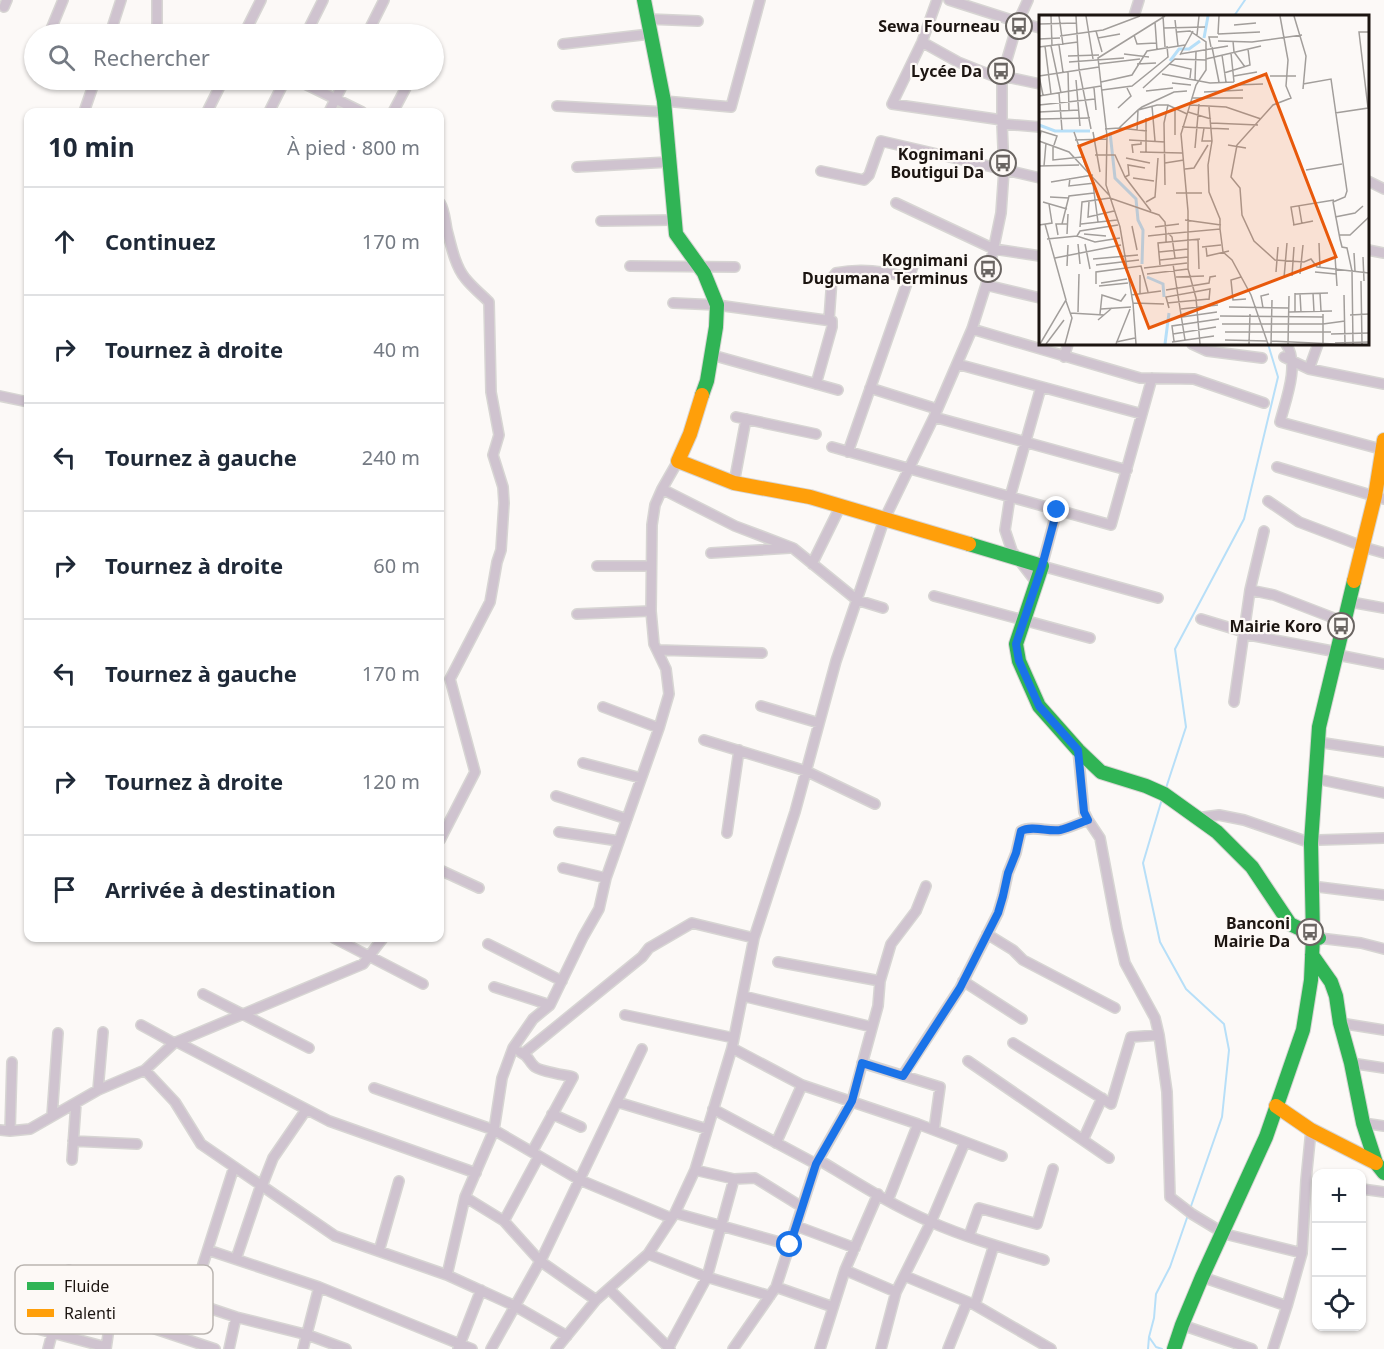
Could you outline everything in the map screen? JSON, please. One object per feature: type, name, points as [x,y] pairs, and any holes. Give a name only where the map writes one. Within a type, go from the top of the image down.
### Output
[{"type":"street","points":[[53,24],[63,0]]},
{"type":"street","points":[[113,24],[121,0]]},
{"type":"street","points":[[157,0],[157,24]]},
{"type":"street","points":[[249,24],[261,0]]},
{"type":"street","points":[[311,24],[323,0]]},
{"type":"street","points":[[372,24],[384,0]]},
{"type":"street","points":[[447,1275],[465,1197],[494,1130],[502,1078],[513,1048],[533,1019],[550,1005],[599,909],[606,878],[669,694],[666,669],[654,645],[651,611],[652,525],[655,505],[690,434],[707,381],[717,306],[704,273],[676,234],[665,106],[644,0]]},
{"type":"street","points":[[557,106],[731,107],[759,0]]},
{"type":"street","points":[[937,0],[922,42],[892,104],[1039,127]]},
{"type":"street","points":[[949,0],[1039,27]]},
{"type":"street","points":[[556,1349],[596,1300],[648,1254],[673,1216],[695,1170],[732,1048],[754,938],[795,812],[836,661],[884,520],[936,413],[972,329],[986,285],[1000,213],[1004,170],[1002,76],[1018,22],[1028,0]]},
{"type":"street","points":[[1134,15],[1139,0]]},
{"type":"street","points":[[647,19],[698,21]]},
{"type":"street","points":[[563,44],[650,34]]},
{"type":"street","points":[[922,42],[958,62],[993,76],[1039,84]]},
{"type":"street","points":[[85,108],[92,90]]},
{"type":"street","points":[[209,108],[218,90]]},
{"type":"street","points":[[270,108],[280,90]]},
{"type":"street","points":[[317,90],[354,108]]},
{"type":"street","points":[[331,108],[340,90]]},
{"type":"street","points":[[395,108],[405,90]]},
{"type":"street","points":[[820,171],[864,180],[881,141],[1039,178]]},
{"type":"street","points":[[577,167],[669,162]]},
{"type":"street","points":[[1369,182],[1384,189]]},
{"type":"street","points":[[896,203],[994,249],[1039,256]]},
{"type":"street","points":[[444,211],[455,259],[463,277],[489,302],[491,392],[499,435],[493,454],[504,503],[501,550],[490,602],[450,679],[476,772],[444,832]]},
{"type":"street","points":[[601,221],[675,220]]},
{"type":"street","points":[[1369,250],[1384,254]]},
{"type":"street","points":[[848,452],[914,263]]},
{"type":"street","points":[[630,266],[735,267]]},
{"type":"street","points":[[829,320],[832,279],[836,273],[889,272],[909,278]]},
{"type":"street","points":[[986,285],[1039,298]]},
{"type":"street","points":[[673,303],[829,320],[833,323],[816,384]]},
{"type":"street","points":[[972,329],[1140,378],[1194,379],[1264,403]]},
{"type":"street","points":[[1064,357],[1068,345]]},
{"type":"street","points":[[1193,345],[1207,351],[1262,358]]},
{"type":"street","points":[[1287,345],[1290,349],[1287,359],[1293,377],[1280,422],[1384,447],[1381,495],[1344,622],[1324,743],[1315,842],[1319,887],[1316,937]]},
{"type":"street","points":[[1309,369],[1318,345]]},
{"type":"street","points":[[711,355],[838,390]]},
{"type":"street","points":[[1287,359],[1309,369],[1384,384]]},
{"type":"street","points":[[957,364],[1142,414]]},
{"type":"street","points":[[832,447],[1111,525],[1152,378]]},
{"type":"street","points":[[1036,582],[1016,558],[1005,530],[1010,497],[1041,387]]},
{"type":"street","points":[[870,388],[936,413],[1026,442],[1126,470]]},
{"type":"street","points":[[0,396],[24,401]]},
{"type":"street","points":[[736,417],[816,434]]},
{"type":"street","points":[[734,483],[746,419]]},
{"type":"street","points":[[678,461],[734,483],[810,497],[1158,598]]},
{"type":"street","points":[[1277,467],[1381,495]]},
{"type":"street","points":[[662,489],[735,526],[793,548],[857,600],[883,608]]},
{"type":"street","points":[[1268,501],[1299,522],[1384,553]]},
{"type":"street","points":[[812,564],[840,507]]},
{"type":"street","points":[[1057,510],[1042,566],[1016,644],[1019,661],[1039,706],[1101,772],[1164,794],[1216,832],[1252,867],[1290,924],[1316,937],[1384,949]]},
{"type":"street","points":[[1234,702],[1250,590],[1264,531]]},
{"type":"street","points":[[711,553],[793,548]]},
{"type":"street","points":[[1176,1347],[1203,1278],[1279,1107],[1307,1034],[1314,1004],[1316,961],[1315,842],[1319,727],[1356,603],[1367,548]]},
{"type":"street","points":[[597,566],[651,566]]},
{"type":"street","points":[[1250,590],[1274,595],[1344,622]]},
{"type":"street","points":[[934,596],[1090,638]]},
{"type":"street","points":[[1356,603],[1384,608]]},
{"type":"street","points":[[577,614],[651,611]]},
{"type":"street","points":[[1201,619],[1244,633],[1384,664]]},
{"type":"street","points":[[657,650],[762,653]]},
{"type":"street","points":[[761,706],[819,723]]},
{"type":"street","points":[[603,707],[659,728]]},
{"type":"street","points":[[704,740],[806,771],[875,804]]},
{"type":"street","points":[[1324,743],[1384,753]]},
{"type":"street","points":[[727,833],[739,750]]},
{"type":"street","points":[[1078,750],[1084,812],[1100,837],[1125,963],[1155,1018],[1159,1035],[1167,1092],[1170,1197],[1223,1233],[1302,1253]]},
{"type":"street","points":[[583,763],[641,778]]},
{"type":"street","points":[[1322,780],[1384,793]]},
{"type":"street","points":[[556,796],[627,819]]},
{"type":"street","points":[[1197,818],[1219,815],[1244,820],[1315,842],[1384,838]]},
{"type":"street","points":[[903,1076],[963,981],[998,913],[1021,831],[1025,828],[1060,830],[1088,820]]},
{"type":"street","points":[[559,832],[619,841]]},
{"type":"street","points":[[564,868],[606,878]]},
{"type":"street","points":[[444,872],[479,888]]},
{"type":"street","points":[[733,1349],[776,1287],[817,1162],[852,1101],[878,1006],[880,981],[891,944],[916,911],[926,886]]},
{"type":"street","points":[[1319,887],[1384,895]]},
{"type":"street","points":[[524,1053],[642,957],[649,948],[692,924],[754,938]]},
{"type":"street","points":[[987,934],[1013,950],[1023,960],[1115,1008]]},
{"type":"street","points":[[342,942],[423,984]]},
{"type":"street","points":[[12,1062],[5,1130],[30,1129],[98,1090],[145,1070],[175,1043],[363,964],[380,942]]},
{"type":"street","points":[[488,944],[562,981]]},
{"type":"street","points":[[1316,961],[1331,982],[1336,996],[1363,1123],[1380,1168]]},
{"type":"street","points":[[778,962],[880,981]]},
{"type":"street","points":[[963,981],[1022,1019]]},
{"type":"street","points":[[494,987],[550,1005]]},
{"type":"street","points":[[203,994],[309,1048]]},
{"type":"street","points":[[743,996],[872,1027]]},
{"type":"street","points":[[625,1015],[734,1038]]},
{"type":"street","points":[[1340,1023],[1384,1030]]},
{"type":"street","points":[[141,1025],[329,1121],[476,1173]]},
{"type":"street","points":[[98,1090],[103,1032]]},
{"type":"street","points":[[52,1116],[58,1033]]},
{"type":"street","points":[[1013,1043],[1112,1104],[1131,1037],[1159,1035]]},
{"type":"street","points":[[504,1221],[552,1114],[573,1077],[534,1067],[524,1053],[513,1048]]},
{"type":"street","points":[[732,1048],[802,1085],[918,1124],[1002,1156]]},
{"type":"street","points":[[491,1349],[540,1261],[642,1049]]},
{"type":"street","points":[[968,1061],[1109,1158]]},
{"type":"street","points":[[862,1063],[940,1088],[933,1130]]},
{"type":"street","points":[[1351,1063],[1384,1068]]},
{"type":"street","points":[[145,1070],[175,1102],[201,1144],[335,1236],[447,1275],[515,1306],[567,1336]]},
{"type":"street","points":[[776,1143],[802,1085]]},
{"type":"street","points":[[374,1088],[494,1130],[580,1180],[673,1216],[721,1226],[790,1245]]},
{"type":"street","points":[[1083,1140],[1102,1098]]},
{"type":"street","points":[[617,1102],[707,1129]]},
{"type":"street","points":[[72,1160],[76,1103]]},
{"type":"street","points":[[1279,1107],[1311,1130],[1380,1168]]},
{"type":"street","points":[[713,1109],[931,1222],[1044,1260]]},
{"type":"street","points":[[236,1259],[273,1158],[306,1110]]},
{"type":"street","points":[[552,1114],[581,1127]]},
{"type":"street","points":[[1363,1123],[1384,1126]]},
{"type":"street","points":[[888,1200],[918,1124]]},
{"type":"street","points":[[1273,1349],[1302,1253],[1311,1130]]},
{"type":"street","points":[[73,1141],[137,1144]]},
{"type":"street","points":[[881,1349],[897,1292],[931,1222],[965,1142]]},
{"type":"street","points":[[202,1265],[234,1167]]},
{"type":"street","points":[[969,1236],[979,1208],[1037,1224],[1053,1169]]},
{"type":"street","points":[[695,1170],[734,1179],[755,1178],[802,1207]]},
{"type":"street","points":[[609,1289],[666,1347],[707,1277],[734,1179]]},
{"type":"street","points":[[1306,1180],[1312,1181]]},
{"type":"street","points":[[379,1251],[399,1181]]},
{"type":"street","points":[[1366,1190],[1384,1192]]},
{"type":"street","points":[[820,1349],[845,1270],[878,1194]]},
{"type":"street","points":[[465,1197],[504,1221],[540,1261],[596,1300]]},
{"type":"street","points":[[796,1226],[855,1248]]},
{"type":"street","points":[[948,1349],[971,1303],[994,1245]]},
{"type":"street","points":[[208,1250],[319,1287],[459,1347],[472,1349]]},
{"type":"street","points":[[648,1254],[707,1277],[770,1296]]},
{"type":"street","points":[[845,1270],[897,1292]]},
{"type":"street","points":[[905,1276],[971,1303],[1051,1349]]},
{"type":"street","points":[[1203,1278],[1287,1306]]},
{"type":"street","points":[[303,1349],[319,1287]]},
{"type":"street","points":[[776,1287],[833,1307]]},
{"type":"street","points":[[459,1347],[481,1290]]},
{"type":"street","points":[[213,1309],[308,1335],[346,1349]]},
{"type":"street","points":[[229,1349],[236,1317]]},
{"type":"street","points":[[1184,1325],[1252,1349]]},
{"type":"street","points":[[48,1349],[52,1334]]},
{"type":"street","points":[[56,1334],[106,1348]]},
{"type":"street","points":[[170,1334],[214,1349]]},
{"type":"waterway","points":[[1235,15],[1245,0]]},
{"type":"waterway","points":[[1166,788],[1186,727],[1175,649],[1244,519],[1278,377],[1268,345]]},
{"type":"waterway","points":[[1162,799],[1143,863],[1160,942],[1186,989],[1224,1024],[1229,1050],[1222,1117],[1190,1209]]},
{"type":"waterway","points":[[1148,1349],[1156,1294],[1170,1267],[1188,1215]]},
{"type":"waterway","points":[[1149,1337],[1156,1347],[1162,1349]]},
{"type":"traffic: fast","points":[[644,0],[664,101],[676,234],[704,273],[717,305],[716,327],[707,381],[702,395]]},
{"type":"traffic: fast","points":[[969,544],[1042,566],[1016,644],[1019,661],[1039,706],[1078,750],[1101,772],[1164,794],[1217,832],[1252,867],[1290,924],[1319,938]]},
{"type":"traffic: fast","points":[[1174,1349],[1202,1277],[1266,1137],[1303,1030],[1311,980],[1313,936],[1311,843],[1319,727],[1354,581]]},
{"type":"traffic: fast","points":[[1312,955],[1331,982],[1336,996],[1363,1123],[1376,1163],[1384,1173]]},
{"type":"traffic: slow","points":[[702,395],[690,434],[678,461],[734,483],[810,497],[969,544]]},
{"type":"traffic: slow","points":[[1354,581],[1375,496],[1384,440]]},
{"type":"traffic: slow","points":[[1276,1106],[1311,1130],[1376,1163]]},
{"type":"place","name":"Sewa Fourneau","points":[[1019,26]]},
{"type":"place","name":"Lycée Da","points":[[1001,71]]},
{"type":"place","name":"Kognimani Boutigui Da","points":[[1003,163]]},
{"type":"place","name":"Kognimani Dugumana Terminus","points":[[988,269]]},
{"type":"place","name":"Mairie Koro","points":[[1341,626]]},
{"type":"place","name":"Banconi Mairie Da","points":[[1310,932]]},
{"type":"route","points":[[790,1245],[816,1164],[852,1101],[862,1063],[903,1076],[960,988],[998,913],[1021,831],[1025,828],[1060,830],[1088,820],[1084,812],[1078,750],[1039,706],[1019,661],[1016,644],[1042,566],[1057,510]]}]
